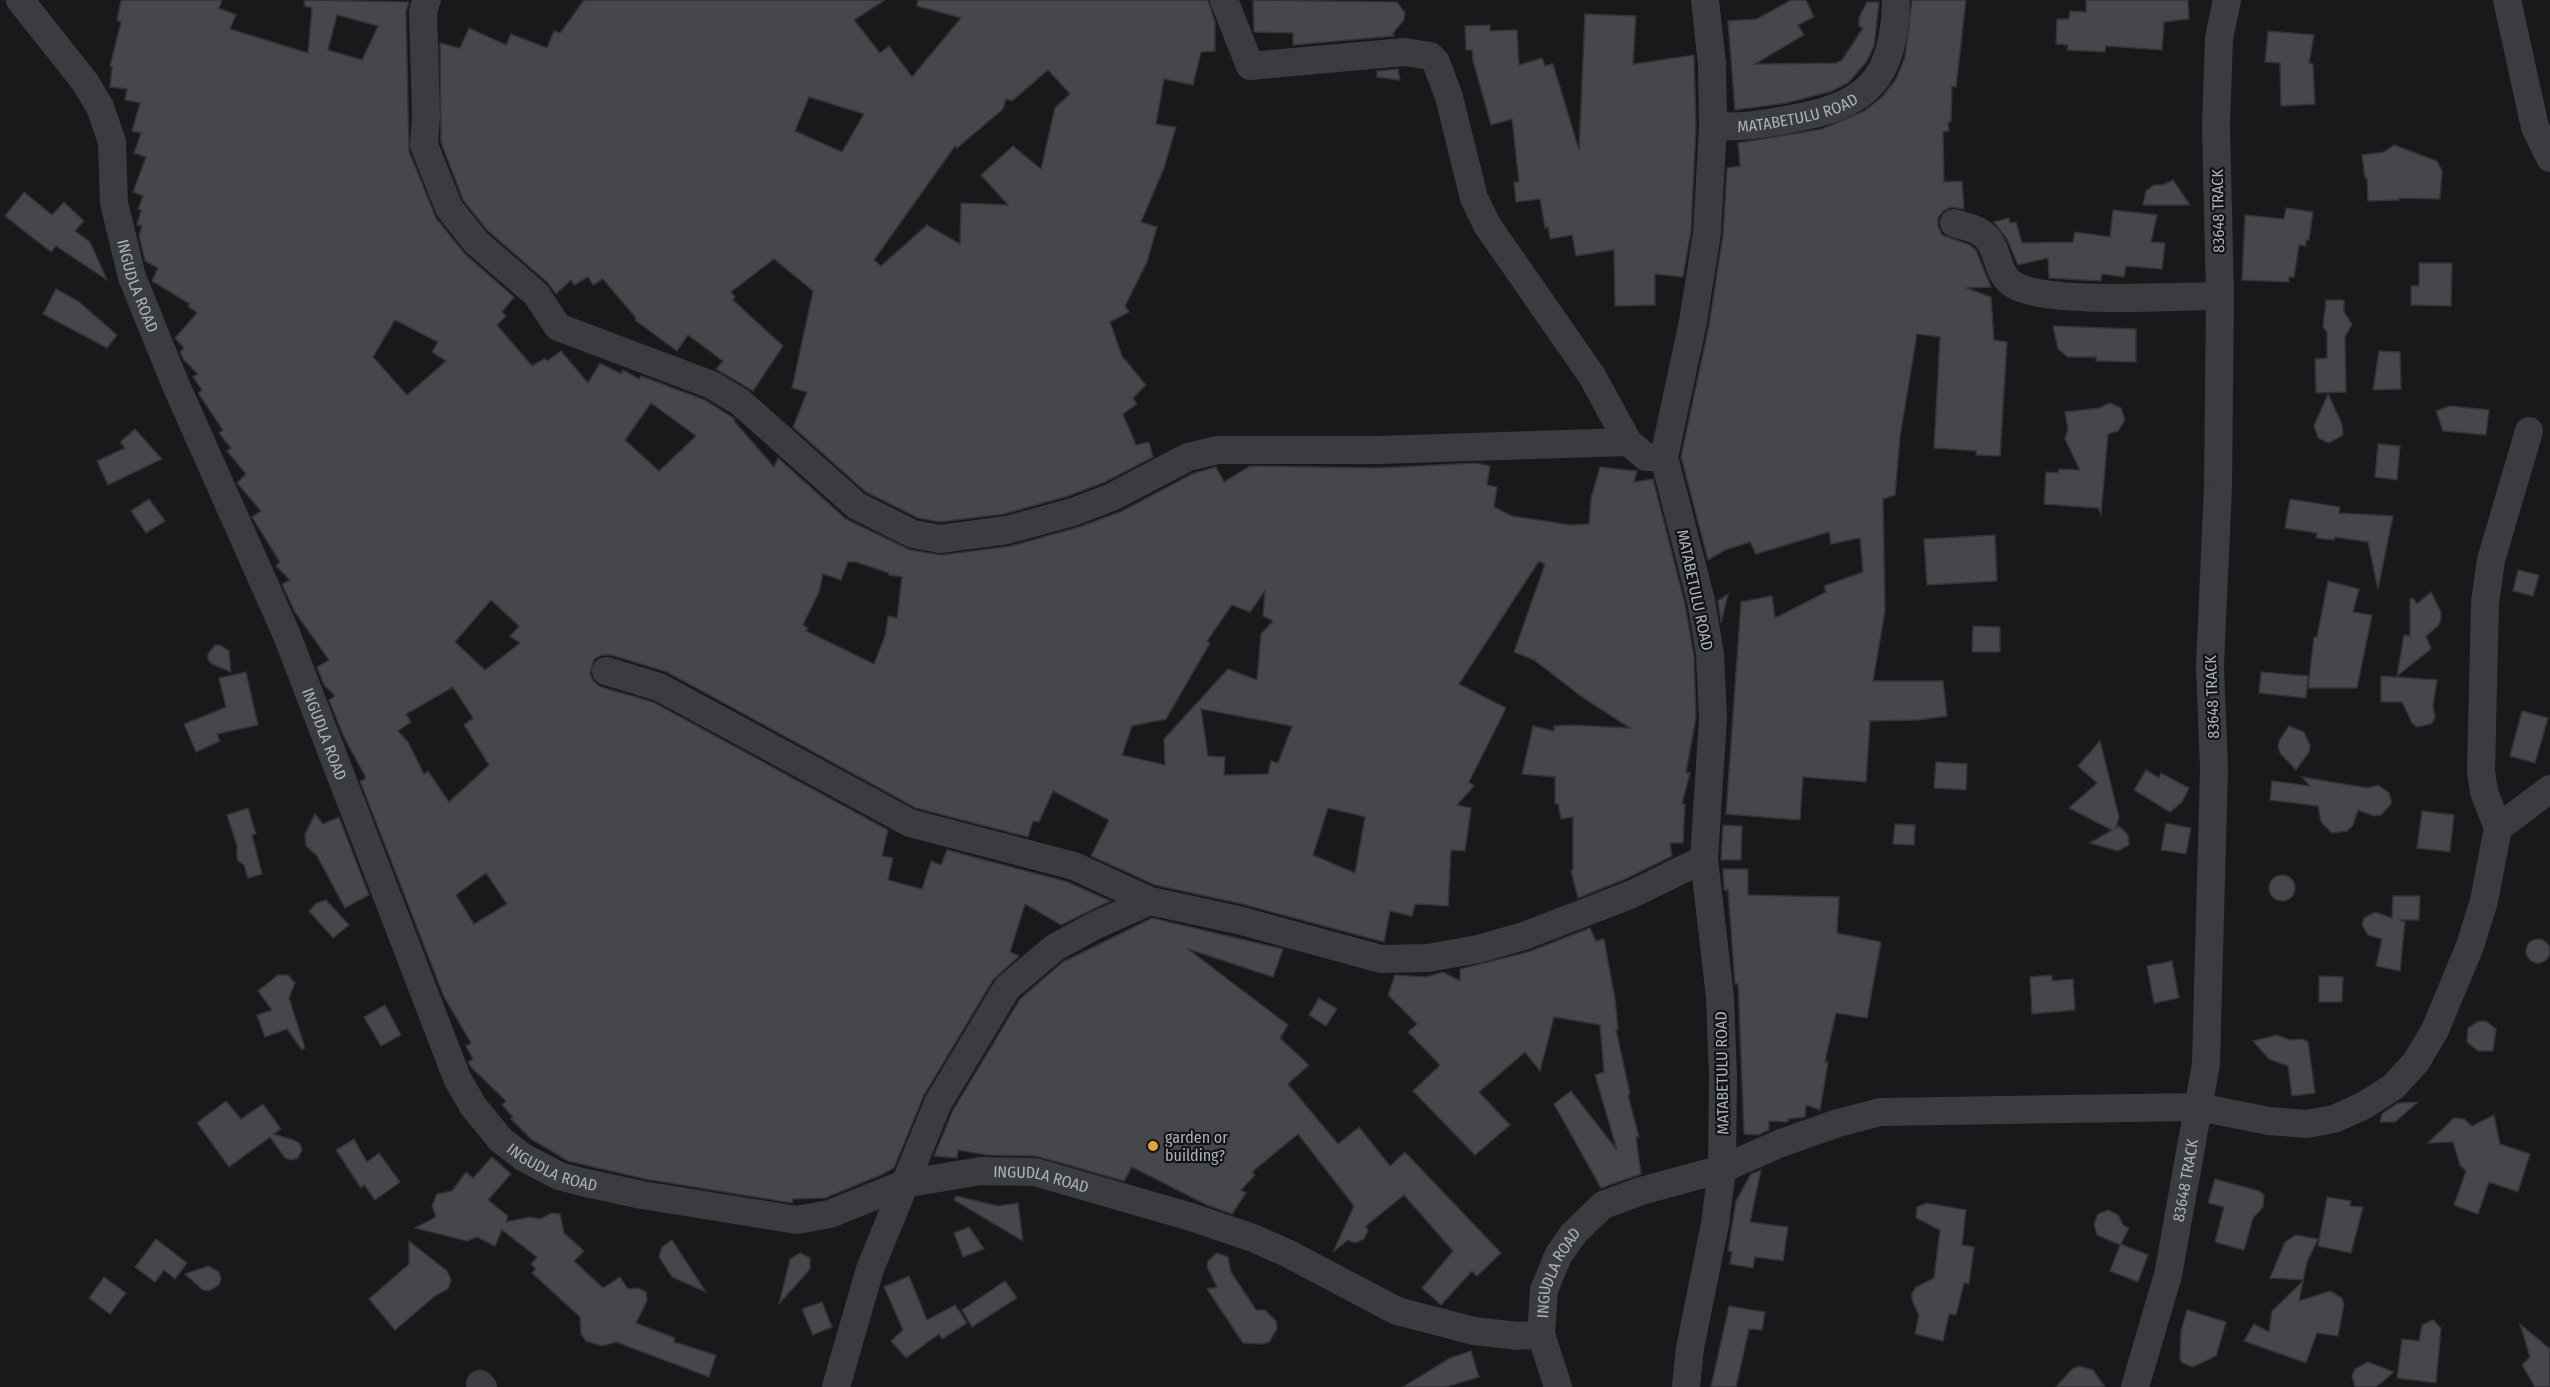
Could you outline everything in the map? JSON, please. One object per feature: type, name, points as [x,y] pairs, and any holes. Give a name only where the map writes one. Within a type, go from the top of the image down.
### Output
[{"type":"street","name":"INGUDLA ROAD","points":[[20,0],[85,82],[100,107],[112,142],[114,203],[132,277],[175,383],[285,633],[446,1053],[473,1106],[501,1140],[523,1157],[559,1176],[642,1196],[797,1220],[830,1214],[904,1184],[980,1171],[1035,1172],[1060,1178],[1111,1196],[1191,1217],[1252,1238],[1298,1259],[1397,1311],[1474,1331],[1518,1336],[1540,1334],[1544,1290],[1558,1256],[1573,1234],[1603,1205],[1641,1191],[1722,1169],[1781,1143],[1838,1123],[1880,1113],[2198,1107],[2269,1121],[2307,1124],[2334,1119],[2353,1111],[2393,1087],[2416,1062],[2435,1030],[2456,984],[2484,901],[2498,828]]},
{"type":"street","points":[[427,0],[423,11],[426,116],[424,146],[449,208],[476,242],[537,294],[558,327],[712,385],[740,402],[857,506],[912,534],[940,538],[1006,530],[1073,512],[1112,497],[1188,457],[1218,450],[1378,450],[1628,442]]},
{"type":"street","points":[[1224,0],[1250,66],[1404,52],[1430,56],[1436,62],[1449,97],[1474,198],[1487,225],[1592,376],[1628,442],[1646,457],[1664,458]]},
{"type":"street","points":[[1705,0],[1712,64],[1713,126]]},
{"type":"street","name":"MATABETULU ROAD","points":[[1686,1387],[1690,1348],[1715,1224],[1722,1169],[1724,1076],[1720,997],[1704,859],[1713,718],[1710,654],[1701,601],[1664,458],[1702,273],[1713,126],[1739,128],[1803,117],[1843,107],[1865,93],[1882,72],[1889,53],[1895,24],[1896,0]]},
{"type":"street","name":"83648 TRACK","points":[[2135,1387],[2168,1275],[2206,1064],[2214,768],[2210,666],[2218,486],[2220,296],[2216,126],[2219,38],[2228,0]]},
{"type":"street","points":[[2507,0],[2535,127],[2550,158]]},
{"type":"street","points":[[1954,223],[1984,234],[1995,251],[2004,277],[2019,288],[2035,293],[2073,297],[2220,296]]},
{"type":"street","points":[[2529,431],[2490,560],[2485,603],[2481,771],[2484,792],[2498,828],[2550,789]]},
{"type":"street","points":[[606,671],[658,687],[910,823],[1074,866],[1150,901],[1238,920],[1381,958],[1428,958],[1478,950],[1524,936],[1630,895],[1704,859]]},
{"type":"street","points":[[836,1387],[870,1269],[938,1103],[1007,988],[1054,948],[1096,925],[1150,901]]},
{"type":"street","points":[[1540,1334],[1558,1387]]},
{"type":"building","points":[[121,0],[222,0],[219,8],[236,15],[230,29],[308,53],[312,8],[304,6],[305,0],[409,2],[406,11],[409,151],[436,218],[465,254],[514,297],[502,312],[506,316],[497,325],[532,366],[545,358],[547,361],[561,351],[588,383],[600,363],[621,374],[623,370],[639,379],[641,376],[705,400],[735,419],[734,421],[774,467],[778,458],[846,519],[910,550],[942,555],[1011,546],[1079,527],[1120,512],[1194,473],[1216,467],[1224,482],[1250,466],[1378,468],[1476,463],[1490,466],[1487,485],[1497,487],[1494,507],[1512,516],[1571,525],[1589,524],[1591,498],[1600,467],[1637,471],[1634,482],[1653,479],[1685,604],[1694,656],[1696,718],[1686,772],[1690,773],[1682,804],[1685,804],[1683,843],[1670,843],[1672,856],[1623,880],[1578,898],[1571,871],[1573,870],[1573,817],[1561,819],[1558,804],[1555,804],[1555,777],[1522,774],[1533,726],[1554,731],[1554,726],[1570,725],[1630,728],[1582,697],[1534,660],[1514,652],[1545,564],[1539,561],[1459,684],[1506,708],[1469,782],[1474,786],[1457,805],[1471,808],[1465,851],[1451,850],[1448,906],[1415,904],[1412,916],[1390,911],[1384,942],[1242,904],[1155,885],[1091,856],[1109,820],[1053,791],[1039,822],[1033,821],[1028,837],[916,808],[667,672],[611,655],[602,655],[594,659],[590,674],[594,682],[601,687],[653,702],[888,830],[882,856],[893,858],[888,880],[922,889],[931,861],[941,865],[947,850],[1068,882],[1110,901],[1061,925],[1025,904],[1010,952],[1019,956],[993,980],[924,1095],[894,1168],[881,1175],[825,1198],[793,1199],[792,1203],[645,1179],[568,1161],[531,1139],[511,1119],[513,1117],[502,1105],[506,1101],[468,1062],[473,1059],[466,1046],[471,1043],[444,997],[360,781],[365,779],[365,776],[344,737],[329,700],[335,696],[324,685],[317,667],[329,660],[295,612],[282,584],[290,580],[276,566],[280,562],[252,517],[261,511],[237,483],[246,474],[227,451],[231,448],[219,433],[223,430],[198,393],[202,390],[193,377],[198,374],[184,360],[180,352],[184,348],[175,338],[197,313],[188,306],[190,304],[152,281],[158,268],[145,261],[139,235],[142,226],[137,225],[141,210],[138,209],[143,196],[133,192],[146,157],[134,153],[141,133],[132,131],[140,103],[125,100],[127,89],[110,87],[112,67],[110,66],[121,22],[117,20]],"holes":[[[337,15],[378,26],[362,60],[328,50]],[[395,320],[438,342],[432,352],[446,361],[407,395],[373,357]],[[651,403],[696,436],[659,471],[625,440]],[[848,562],[856,562],[889,573],[889,575],[902,577],[897,618],[888,616],[885,636],[874,664],[806,631],[808,628],[803,625],[819,592],[823,574],[841,580]],[[1265,591],[1263,616],[1273,621],[1261,634],[1257,680],[1228,669],[1164,739],[1165,765],[1122,755],[1132,726],[1166,719],[1210,643],[1207,641],[1232,605],[1250,612]],[[491,600],[519,626],[510,636],[520,643],[485,670],[455,642]],[[453,687],[473,718],[464,725],[489,765],[449,802],[428,771],[424,774],[408,742],[398,731],[411,722],[406,714]],[[1201,709],[1292,726],[1278,763],[1271,761],[1268,774],[1224,775],[1225,757],[1208,756]],[[1328,808],[1365,817],[1355,873],[1313,855]],[[486,873],[507,904],[474,924],[456,895]]]},
{"type":"building","points":[[584,0],[885,0],[854,20],[880,53],[889,46],[912,77],[961,18],[917,6],[918,0],[1208,0],[1215,22],[1215,51],[1201,52],[1193,85],[1164,79],[1156,124],[1176,127],[1164,168],[1141,222],[1157,227],[1147,262],[1125,306],[1129,312],[1110,322],[1122,356],[1146,385],[1133,398],[1137,404],[1123,414],[1136,445],[1149,442],[1153,457],[1105,482],[1068,496],[1004,514],[940,522],[918,518],[866,492],[793,427],[807,392],[792,388],[813,291],[774,259],[731,292],[735,297],[733,300],[783,346],[753,391],[716,369],[723,361],[688,335],[677,351],[635,320],[636,318],[603,279],[593,285],[588,277],[574,285],[571,280],[556,294],[547,282],[488,231],[463,200],[441,142],[440,43],[460,48],[469,28],[506,45],[511,34],[547,48],[554,31],[560,33]],"holes":[[[1048,70],[1070,94],[1055,108],[1041,169],[1013,146],[981,175],[1008,205],[961,203],[960,244],[927,225],[881,266],[874,260],[955,146],[957,148],[1003,109],[1006,99],[1012,101]],[[809,97],[864,114],[842,152],[795,131]]]},
{"type":"building","points":[[1253,0],[1397,2],[1405,13],[1404,20],[1393,33],[1394,36],[1293,45],[1293,33],[1254,32]]},
{"type":"building","points":[[1791,0],[1806,0],[1814,17],[1798,25],[1804,35],[1755,64],[1836,63],[1842,60],[1863,28],[1859,26],[1859,18],[1867,2],[1879,2],[1874,46],[1867,61],[1848,83],[1832,91],[1787,103],[1735,110],[1728,21],[1757,19]]},
{"type":"building","points":[[1912,0],[1966,0],[1956,87],[1952,86],[1951,122],[1948,122],[1949,131],[1943,132],[1944,182],[1962,181],[1964,209],[1951,207],[1943,211],[1938,218],[1938,226],[1942,235],[1970,245],[1976,250],[1991,287],[1966,288],[1991,297],[1994,340],[2007,342],[2000,456],[1976,455],[1976,451],[1934,448],[1940,337],[1917,334],[1900,437],[1895,495],[1883,499],[1885,611],[1873,681],[1943,681],[1947,716],[1918,720],[1870,721],[1866,782],[1803,777],[1800,820],[1726,814],[1741,602],[1772,596],[1775,618],[1826,592],[1824,586],[1863,572],[1860,538],[1831,544],[1829,532],[1756,554],[1750,542],[1725,550],[1708,560],[1681,457],[1709,325],[1723,235],[1727,168],[1740,166],[1738,143],[1822,129],[1864,111],[1882,97],[1896,79],[1905,57]]},
{"type":"building","points":[[2086,0],[2188,0],[2189,19],[2164,22],[2162,50],[2106,46],[2105,52],[2067,50],[2068,45],[2056,44],[2057,19],[2069,19],[2070,11],[2086,12]]},
{"type":"building","points":[[1585,14],[1636,16],[1633,64],[1694,55],[1696,126],[1691,231],[1683,277],[1655,274],[1655,305],[1615,306],[1614,250],[1576,256],[1572,235],[1550,239],[1548,227],[1545,228],[1540,199],[1516,202],[1514,182],[1519,182],[1512,119],[1491,125],[1472,50],[1466,50],[1465,26],[1490,25],[1490,31],[1517,30],[1519,65],[1542,58],[1545,66],[1553,64],[1579,150]]},
{"type":"building","points":[[2268,31],[2314,35],[2309,63],[2313,64],[2315,104],[2281,106],[2280,63],[2265,62]]},
{"type":"building","points":[[1398,69],[1400,80],[1377,77],[1377,71]]},
{"type":"building","points":[[2394,145],[2437,161],[2442,171],[2440,199],[2399,198],[2399,200],[2368,201],[2367,178],[2365,178],[2362,155],[2384,152]]},
{"type":"building","points":[[2173,180],[2190,205],[2143,205],[2146,191],[2154,185],[2163,185]]},
{"type":"building","points":[[24,192],[52,215],[64,202],[84,221],[75,231],[90,242],[107,280],[56,246],[51,252],[5,216]]},
{"type":"building","points":[[2286,208],[2313,212],[2309,240],[2306,240],[2306,246],[2299,245],[2294,277],[2289,277],[2289,282],[2242,280],[2245,215],[2284,219]]},
{"type":"building","points":[[2113,210],[2157,215],[2151,242],[2165,243],[2162,269],[2126,266],[2124,277],[2102,274],[2101,281],[2049,278],[2048,258],[2018,265],[2007,239],[1994,222],[2009,218],[2010,223],[2016,222],[2022,243],[2073,242],[2075,232],[2110,237]]},
{"type":"building","points":[[2419,263],[2452,263],[2451,306],[2411,305],[2411,286],[2419,286]]},
{"type":"building","points":[[56,289],[78,301],[117,335],[107,348],[43,314]]},
{"type":"building","points":[[2326,300],[2344,300],[2344,312],[2352,324],[2345,337],[2346,392],[2316,393],[2315,359],[2327,358],[2327,332],[2323,327]]},
{"type":"building","points":[[2053,326],[2136,329],[2136,362],[2096,361],[2096,357],[2068,357],[2058,349]]},
{"type":"building","points":[[2379,351],[2400,352],[2401,389],[2373,390]]},
{"type":"building","points":[[2328,394],[2342,424],[2343,435],[2329,443],[2318,438],[2314,426]]},
{"type":"building","points":[[2110,403],[2121,408],[2125,420],[2118,431],[2108,434],[2101,514],[2098,508],[2044,504],[2046,472],[2058,473],[2059,469],[2080,470],[2065,439],[2068,429],[2065,412],[2099,408]]},
{"type":"building","points":[[2450,406],[2489,410],[2486,435],[2443,431],[2436,411]]},
{"type":"building","points":[[135,429],[162,459],[108,485],[97,461],[125,448],[120,442]]},
{"type":"building","points":[[2378,444],[2400,446],[2397,480],[2375,477]]},
{"type":"building","points":[[149,499],[165,521],[146,533],[131,511]]},
{"type":"building","points":[[2290,499],[2340,507],[2339,513],[2393,516],[2378,589],[2368,542],[2335,537],[2334,540],[2316,538],[2317,533],[2285,528]]},
{"type":"building","points":[[1995,535],[1997,581],[1927,585],[1924,539]]},
{"type":"building","points":[[2518,570],[2539,575],[2533,596],[2513,591]]},
{"type":"building","points":[[2328,581],[2359,589],[2353,612],[2372,615],[2357,688],[2308,688],[2314,637],[2317,637]]},
{"type":"building","points":[[2431,592],[2441,612],[2441,620],[2438,626],[2426,636],[2431,649],[2397,676],[2404,635],[2410,636],[2410,599],[2413,598],[2417,604]]},
{"type":"building","points":[[1728,594],[1721,623],[1718,601]]},
{"type":"building","points":[[1973,626],[2000,627],[2000,652],[1972,652]]},
{"type":"building","points":[[215,645],[220,645],[229,651],[231,672],[208,660],[208,654]]},
{"type":"building","points":[[246,672],[258,725],[217,734],[220,741],[196,752],[184,724],[226,707],[219,678]]},
{"type":"building","points":[[2261,672],[2308,676],[2306,698],[2259,693]]},
{"type":"building","points":[[2381,676],[2437,680],[2433,705],[2435,718],[2431,724],[2417,727],[2412,723],[2402,702],[2381,702]]},
{"type":"building","points":[[2522,711],[2548,718],[2535,763],[2510,756]]},
{"type":"building","points":[[2289,726],[2304,732],[2310,745],[2309,752],[2296,770],[2280,753],[2278,746]]},
{"type":"building","points":[[2100,741],[2119,817],[2116,828],[2119,826],[2128,835],[2129,845],[2118,851],[2090,843],[2112,830],[2069,808],[2097,783],[2078,766]]},
{"type":"building","points":[[1936,762],[1967,764],[1966,790],[1934,788]]},
{"type":"building","points":[[2146,770],[2159,778],[2161,773],[2189,788],[2182,802],[2170,812],[2134,790]]},
{"type":"building","points":[[2302,777],[2368,788],[2378,785],[2389,793],[2392,803],[2381,815],[2374,816],[2358,810],[2353,825],[2347,831],[2332,833],[2321,822],[2318,806],[2270,800],[2272,781],[2310,786]]},
{"type":"building","points":[[248,808],[256,834],[252,835],[262,874],[248,878],[244,865],[237,860],[237,846],[227,815]]},
{"type":"building","points":[[2422,811],[2454,815],[2450,852],[2417,848]]},
{"type":"building","points":[[315,814],[323,824],[339,817],[369,895],[345,908],[317,856],[306,846],[305,834]]},
{"type":"building","points":[[2166,823],[2191,828],[2186,854],[2161,850]]},
{"type":"building","points":[[1895,824],[1915,825],[1914,845],[1893,844]]},
{"type":"building","points":[[1723,825],[1742,826],[1741,860],[1721,860]]},
{"type":"building","points":[[1723,869],[1748,869],[1748,895],[1839,897],[1837,933],[1881,942],[1867,1018],[1836,1013],[1825,1062],[1828,1062],[1820,1110],[1806,1105],[1805,1117],[1788,1119],[1788,1122],[1769,1121],[1769,1130],[1758,1135],[1744,1134],[1738,984],[1735,984],[1728,890],[1724,890]]},
{"type":"building","points":[[2282,875],[2291,879],[2295,888],[2291,897],[2282,901],[2273,897],[2269,888],[2273,879]]},
{"type":"building","points":[[2393,896],[2420,896],[2419,920],[2399,920],[2405,922],[2400,971],[2376,966],[2382,939],[2368,935],[2362,925],[2364,918],[2375,912],[2392,918]]},
{"type":"building","points":[[326,900],[349,925],[333,938],[309,911],[317,903]]},
{"type":"building","points":[[1152,918],[1283,949],[1273,977],[1188,949],[1288,1025],[1280,1038],[1309,1065],[1288,1084],[1338,1144],[1359,1127],[1390,1166],[1405,1152],[1501,1253],[1477,1276],[1472,1271],[1441,1305],[1422,1288],[1453,1251],[1404,1195],[1366,1226],[1368,1231],[1364,1239],[1355,1243],[1348,1240],[1333,1252],[1354,1206],[1298,1134],[1252,1172],[1255,1175],[1241,1190],[1246,1193],[1232,1214],[1207,1205],[1132,1167],[1124,1181],[1036,1156],[987,1155],[958,1150],[957,1158],[934,1156],[953,1110],[1020,999],[1063,962]]},
{"type":"building","points":[[1590,928],[1596,941],[1604,939],[1615,999],[1618,1029],[1616,1029],[1630,1094],[1628,1095],[1639,1137],[1636,1137],[1641,1174],[1601,1188],[1554,1104],[1571,1091],[1617,1150],[1595,1075],[1604,1072],[1600,1025],[1554,1017],[1540,1071],[1525,1052],[1479,1092],[1510,1125],[1475,1155],[1413,1091],[1440,1065],[1408,1032],[1417,1024],[1388,995],[1395,975],[1426,977],[1443,972],[1460,981],[1460,969],[1528,952]]},
{"type":"building","points":[[2538,939],[2546,943],[2550,951],[2546,959],[2538,963],[2530,959],[2526,951],[2530,943]]},
{"type":"building","points":[[2172,961],[2179,998],[2154,1003],[2147,966]]},
{"type":"building","points":[[278,975],[288,975],[295,983],[289,998],[305,1048],[302,1050],[287,1029],[265,1037],[257,1015],[272,1010],[258,991]]},
{"type":"building","points":[[2052,975],[2052,981],[2073,979],[2075,1010],[2032,1014],[2030,977]]},
{"type":"building","points":[[2319,976],[2343,977],[2342,1002],[2319,1002]]},
{"type":"building","points":[[1319,998],[1337,1009],[1326,1026],[1309,1015]]},
{"type":"building","points":[[385,1005],[401,1035],[381,1046],[364,1017]]},
{"type":"building","points":[[2479,1021],[2486,1021],[2496,1029],[2493,1051],[2478,1051],[2467,1042],[2468,1028]]},
{"type":"building","points":[[2277,1035],[2290,1040],[2303,1039],[2308,1042],[2315,1093],[2292,1096],[2288,1066],[2269,1059],[2253,1041]]},
{"type":"building","points":[[226,1101],[241,1119],[263,1104],[281,1129],[273,1134],[300,1144],[302,1150],[298,1158],[291,1160],[285,1158],[270,1137],[229,1167],[197,1123]]},
{"type":"building","points":[[2418,1102],[2395,1122],[2380,1122],[2382,1114],[2398,1103]]},
{"type":"building","points":[[2494,1115],[2500,1144],[2530,1154],[2518,1192],[2489,1182],[2478,1214],[2454,1205],[2466,1171],[2460,1165],[2453,1142],[2428,1143],[2454,1118],[2464,1119],[2472,1126]]},
{"type":"building","points":[[354,1139],[367,1162],[379,1153],[400,1182],[375,1200],[364,1185],[361,1188],[336,1150]]},
{"type":"building","points":[[492,1157],[511,1174],[488,1200],[508,1216],[506,1222],[530,1217],[541,1219],[551,1213],[560,1214],[564,1233],[584,1251],[574,1261],[603,1288],[620,1277],[628,1289],[638,1288],[646,1292],[647,1301],[636,1323],[675,1338],[674,1342],[716,1355],[709,1377],[616,1342],[602,1346],[586,1341],[581,1334],[580,1317],[532,1273],[536,1269],[531,1264],[537,1257],[502,1230],[495,1246],[477,1237],[467,1241],[415,1228],[436,1217],[432,1206],[437,1194],[452,1191],[466,1172],[473,1178]]},
{"type":"building","points":[[1761,1170],[1750,1222],[1788,1227],[1783,1261],[1755,1257],[1753,1268],[1730,1264],[1732,1252],[1728,1251],[1736,1201],[1751,1174]]},
{"type":"building","points":[[2215,1179],[2259,1191],[2264,1195],[2263,1207],[2253,1218],[2244,1250],[2215,1242],[2224,1207],[2208,1203]]},
{"type":"building","points":[[956,1196],[998,1206],[1018,1203],[1023,1241],[954,1200]]},
{"type":"building","points":[[2327,1197],[2351,1201],[2350,1206],[2363,1207],[2351,1253],[2318,1246]]},
{"type":"building","points":[[1927,1203],[1966,1210],[1962,1245],[1974,1247],[1969,1284],[1964,1283],[1956,1315],[1949,1314],[1943,1341],[1915,1334],[1919,1315],[1912,1300],[1912,1293],[1916,1287],[1934,1278],[1940,1230],[1916,1218],[1917,1207]]},
{"type":"building","points":[[2108,1210],[2118,1215],[2123,1225],[2129,1228],[2121,1244],[2148,1255],[2138,1282],[2110,1271],[2120,1245],[2097,1235],[2094,1224],[2098,1214]]},
{"type":"building","points":[[969,1227],[984,1249],[963,1257],[954,1233]]},
{"type":"building","points":[[2296,1235],[2318,1239],[2307,1262],[2303,1280],[2270,1278],[2285,1242]]},
{"type":"building","points":[[156,1239],[187,1263],[175,1279],[164,1270],[155,1282],[135,1267]]},
{"type":"building","points":[[672,1240],[706,1292],[672,1277],[659,1257],[662,1247]]},
{"type":"building","points":[[409,1241],[447,1271],[451,1280],[448,1289],[435,1296],[395,1330],[369,1299],[409,1264]]},
{"type":"building","points":[[800,1253],[810,1258],[810,1269],[779,1304],[790,1259]]},
{"type":"building","points":[[1217,1253],[1228,1257],[1231,1272],[1256,1310],[1265,1310],[1276,1321],[1277,1329],[1269,1342],[1243,1343],[1207,1289],[1217,1287],[1207,1267],[1208,1261]]},
{"type":"building","points":[[208,1266],[219,1272],[221,1279],[219,1285],[209,1291],[203,1290],[185,1274]]},
{"type":"building","points":[[909,1276],[927,1320],[955,1305],[967,1323],[942,1339],[939,1334],[906,1358],[891,1341],[903,1330],[884,1287]]},
{"type":"building","points":[[104,1277],[126,1293],[110,1314],[89,1298]]},
{"type":"building","points":[[1005,1281],[1017,1298],[972,1327],[962,1310]]},
{"type":"building","points":[[2303,1281],[2299,1301],[2330,1291],[2342,1298],[2344,1304],[2338,1336],[2317,1333],[2306,1363],[2244,1341],[2254,1324],[2269,1332],[2272,1311]]},
{"type":"building","points":[[822,1302],[832,1327],[813,1335],[802,1309]]},
{"type":"building","points":[[1729,1306],[1765,1312],[1762,1330],[1749,1329],[1736,1387],[1711,1387]]},
{"type":"building","points":[[2187,1310],[2226,1322],[2216,1356],[2193,1367],[2182,1363],[2180,1358],[2181,1331]]},
{"type":"building","points":[[2433,1320],[2441,1328],[2436,1383],[2397,1378],[2402,1339],[2419,1341],[2422,1325]]},
{"type":"building","points":[[2520,1324],[2550,1349],[2550,1387],[2535,1387],[2522,1365],[2530,1357]]},
{"type":"building","points":[[1471,1351],[1479,1377],[1446,1387],[1403,1387],[1450,1358]]},
{"type":"building","points":[[2368,1362],[2394,1372],[2376,1387],[2355,1387],[2352,1376],[2355,1369]]},
{"type":"building","points":[[2079,1366],[2093,1370],[2105,1387],[2056,1387],[2072,1369]]},
{"type":"place","name":"garden or building?","points":[[1153,1146]]}]
